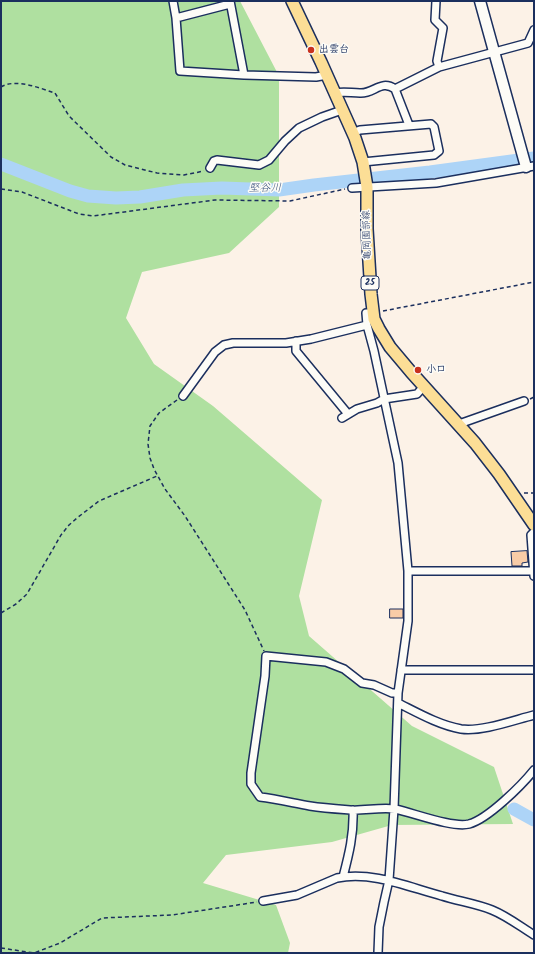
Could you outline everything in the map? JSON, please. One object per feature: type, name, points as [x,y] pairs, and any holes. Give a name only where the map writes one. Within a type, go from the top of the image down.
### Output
[{"type":"main road","name":"亀岡園部線","points":[[292,1],[335,92],[363,162],[367,187],[367,228],[373,313],[379,329],[390,347],[475,442],[534,525]]},
{"type":"street","points":[[173,1],[176,18],[180,71],[316,77],[327,75]]},
{"type":"street","points":[[436,1],[436,20],[443,28],[437,61],[439,67]]},
{"type":"street","points":[[352,188],[436,183],[530,167],[494,52],[480,1]]},
{"type":"street","points":[[176,18],[230,2],[244,75]]},
{"type":"street","points":[[396,89],[439,67],[528,43],[534,30]]},
{"type":"street","points":[[335,92],[342,91],[362,94],[384,85],[391,86],[396,89],[409,126]]},
{"type":"street","points":[[210,168],[214,161],[217,160],[259,165],[269,160],[284,141],[299,128],[322,116],[342,110]]},
{"type":"street","points":[[352,133],[360,130],[431,124],[434,127],[439,151],[434,155],[363,162]]},
{"type":"street","points":[[373,313],[366,313],[366,325],[398,463],[408,571],[408,620],[398,693],[394,809],[389,880],[380,927],[378,953]]},
{"type":"street","points":[[184,396],[215,352],[224,345],[311,339],[366,325]]},
{"type":"street","points":[[296,341],[296,351],[345,416],[356,409],[377,403],[384,399],[417,394],[424,386]]},
{"type":"street","points":[[459,424],[524,401]]},
{"type":"street","points":[[408,571],[534,574],[531,534],[534,532]]},
{"type":"street","points":[[398,693],[392,693],[374,685],[362,683],[344,669],[326,662],[266,656],[251,773],[251,784],[260,797],[311,806],[353,810],[375,808],[394,809],[455,824],[469,824],[495,808],[514,792],[534,770]]},
{"type":"street","points":[[401,670],[534,670]]},
{"type":"street","points":[[398,703],[441,723],[462,729],[480,728],[534,715]]},
{"type":"street","points":[[343,877],[350,850],[353,828],[353,810]]},
{"type":"street","points":[[263,901],[297,895],[337,878],[376,878],[389,880],[492,910],[534,935]]},
{"type":"path","points":[[1,88],[7,84],[30,85],[55,93],[69,116],[111,156],[125,165],[157,173],[184,175],[203,172],[210,168]]},
{"type":"path","points":[[1,189],[22,192],[79,214],[93,216],[215,200],[290,201],[352,188]]},
{"type":"path","points":[[373,313],[534,282]]},
{"type":"path","points":[[184,396],[159,413],[149,430],[148,444],[150,458],[157,476],[222,572],[245,610],[266,656]]},
{"type":"path","points":[[1,613],[16,604],[27,594],[69,525],[99,501],[157,476]]},
{"type":"path","points":[[1,948],[34,952],[60,943],[102,918],[172,915],[263,901]]},
{"type":"green space","points":[[1,1],[240,1],[279,76],[279,207],[229,253],[142,272],[126,318],[154,364],[213,406],[322,500],[299,596],[309,636],[412,726],[494,767],[513,824],[392,825],[332,842],[226,855],[203,883],[276,905],[290,943],[288,953],[1,953]]},
{"type":"building","points":[[527,551],[528,562],[522,563],[522,566],[512,566],[511,552]]},
{"type":"building","points":[[390,609],[403,609],[403,618],[390,618]]},
{"type":"waterway","name":"堅谷川","points":[[1,164],[70,191],[88,196],[116,198],[140,197],[183,190],[222,188],[279,190],[534,158]]},
{"type":"waterway","points":[[514,809],[534,820]]},
{"type":"place","name":"出雲台","points":[[311,50]]},
{"type":"place","name":"小口","points":[[418,370]]}]
